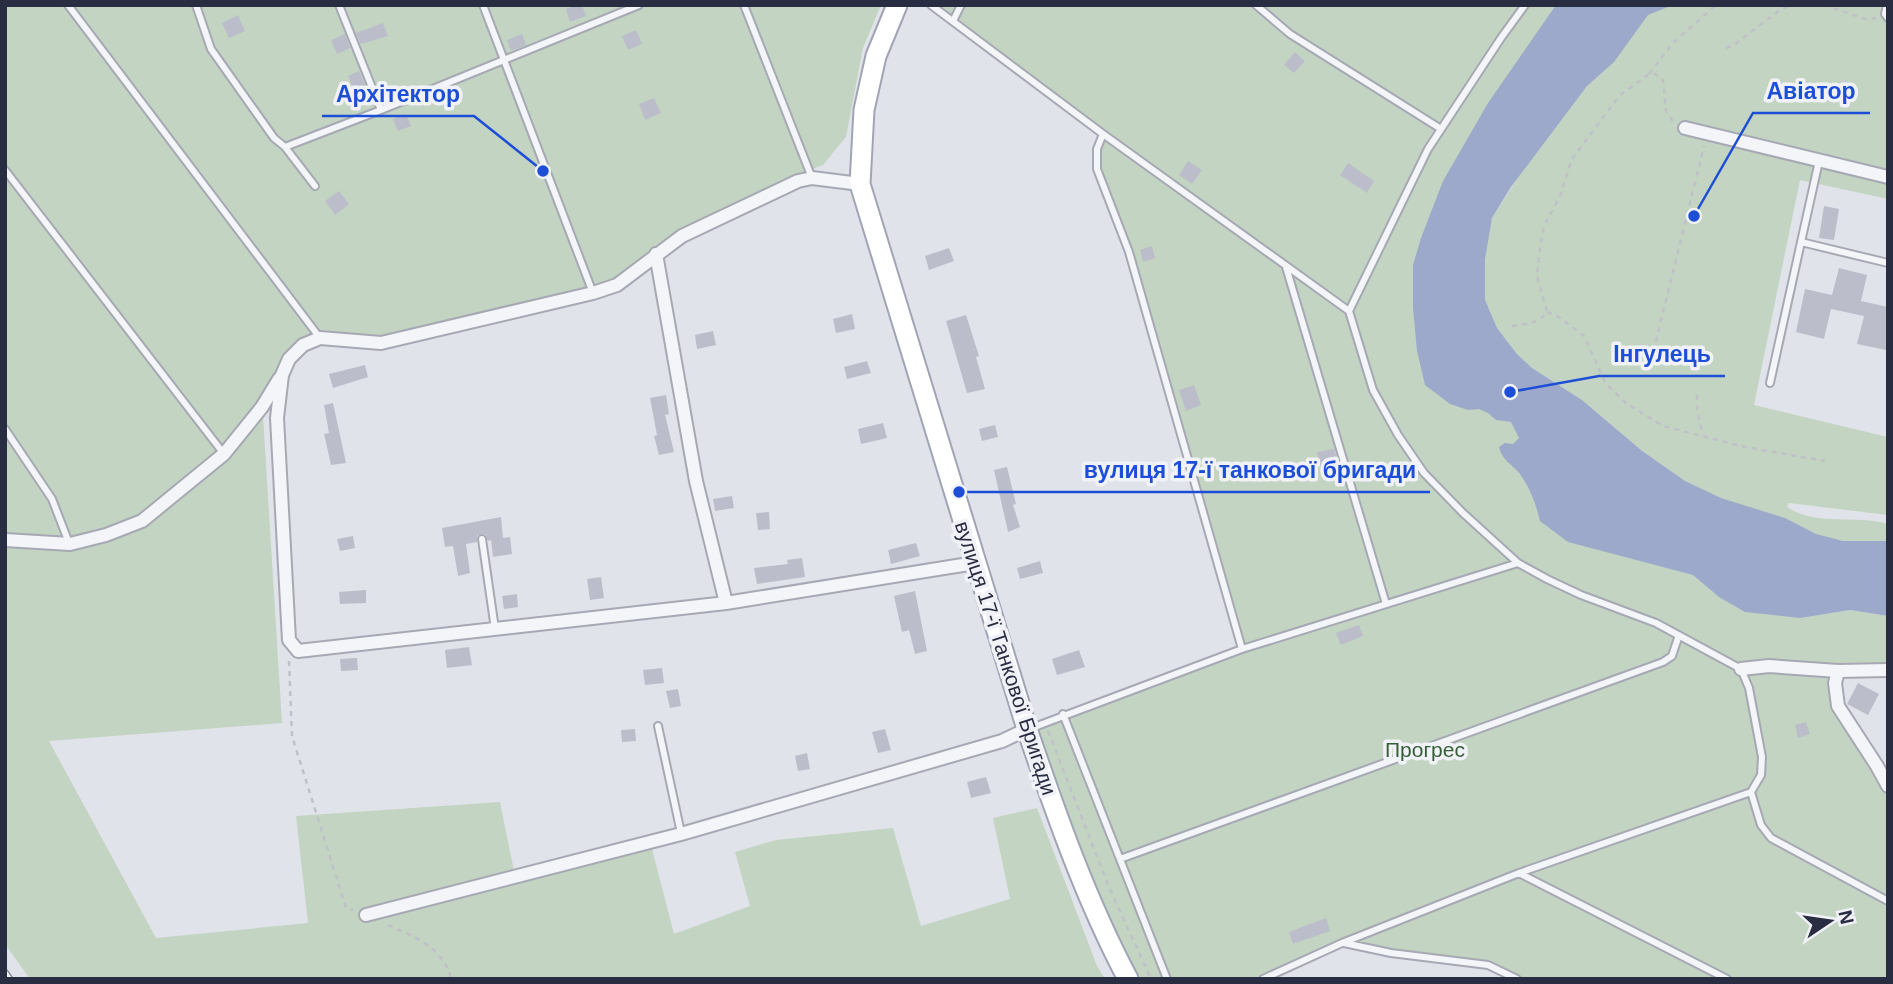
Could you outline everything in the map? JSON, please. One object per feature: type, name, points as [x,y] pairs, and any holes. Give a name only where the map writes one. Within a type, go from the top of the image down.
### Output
[{"type":"main road","name":"вулиця 17-ї Танкової Бригади","points":[[897,5],[876,56],[864,110],[860,184],[975,563],[1036,726],[1053,805],[1089,894],[1128,979]]},
{"type":"street","points":[[1685,128],[1888,177]]},
{"type":"street","points":[[5,540],[70,544],[106,535],[142,521],[224,454],[262,407],[289,359],[303,345],[320,338],[382,343],[593,293],[617,285],[682,236],[798,181],[812,178],[860,184]]},
{"type":"street","points":[[656,254],[696,481],[726,603]]},
{"type":"street","points":[[282,375],[276,418],[289,640],[298,651],[726,603],[975,563]]},
{"type":"street","points":[[1741,669],[1769,666],[1838,671],[1888,670]]},
{"type":"street","points":[[1838,671],[1835,683],[1838,706],[1888,786]]},
{"type":"street","points":[[366,915],[681,834],[1002,741],[1036,726]]},
{"type":"lane","points":[[68,5],[320,338]]},
{"type":"lane","points":[[196,5],[211,49],[274,138],[285,147],[315,186]]},
{"type":"lane","points":[[339,5],[381,110]]},
{"type":"lane","points":[[483,5],[593,293]]},
{"type":"lane","points":[[285,147],[505,60],[625,8],[639,5]]},
{"type":"lane","points":[[744,5],[812,178]]},
{"type":"lane","points":[[931,5],[1103,134],[1349,311],[1373,390],[1398,435],[1424,473],[1463,513],[1518,562],[1570,590],[1656,623],[1679,635],[1741,669],[1749,688],[1762,757],[1760,775],[1751,792],[1519,873],[1342,943],[1262,979]]},
{"type":"lane","points":[[953,21],[961,5]]},
{"type":"lane","points":[[1255,5],[1290,34],[1441,129]]},
{"type":"lane","points":[[1349,311],[1428,149],[1525,5]]},
{"type":"lane","points":[[1886,16],[1887,5]]},
{"type":"lane","points":[[1103,134],[1097,149],[1097,169],[1129,252],[1242,649]]},
{"type":"lane","points":[[1770,383],[1819,161]]},
{"type":"lane","points":[[5,170],[224,454]]},
{"type":"lane","points":[[1801,242],[1888,263]]},
{"type":"lane","points":[[1286,267],[1386,604]]},
{"type":"lane","points":[[5,429],[52,499],[70,544]]},
{"type":"lane","points":[[482,539],[495,629]]},
{"type":"lane","points":[[1036,726],[1242,649],[1518,562]]},
{"type":"lane","points":[[1120,859],[1663,662],[1672,656],[1679,635]]},
{"type":"lane","points":[[1063,714],[1167,979]]},
{"type":"lane","points":[[658,726],[681,834]]},
{"type":"lane","points":[[1751,792],[1761,825],[1771,838],[1888,901]]},
{"type":"lane","points":[[1519,873],[1727,979]]},
{"type":"lane","points":[[1342,943],[1391,953],[1488,965],[1517,979]]},
{"type":"path","points":[[1547,312],[1537,276],[1544,226],[1560,196],[1572,159],[1619,96],[1649,74],[1673,43],[1716,5]]},
{"type":"path","points":[[1726,48],[1734,46],[1781,9],[1792,5]]},
{"type":"path","points":[[1824,5],[1866,19],[1886,16]]},
{"type":"path","points":[[1649,74],[1655,74],[1663,80],[1664,102],[1669,118],[1676,126],[1685,128]]},
{"type":"path","points":[[1651,360],[1707,132]]},
{"type":"path","points":[[1512,326],[1535,323],[1547,312]]},
{"type":"path","points":[[1547,312],[1559,317],[1584,336],[1606,384],[1626,404],[1664,426],[1745,447],[1825,461]]},
{"type":"path","points":[[1697,395],[1697,410],[1703,435]]},
{"type":"path","points":[[289,640],[292,736],[346,908],[424,941],[448,967],[451,979]]},
{"type":"path","points":[[1036,726],[1152,979]]},
{"type":"green space","points":[[5,5],[881,5],[863,48],[846,137],[823,165],[679,230],[651,249],[617,279],[597,288],[378,338],[322,333],[299,340],[285,354],[262,399],[282,723],[49,741],[156,938],[308,923],[296,816],[500,802],[516,881],[651,845],[674,934],[750,906],[735,852],[776,840],[893,828],[921,926],[1010,899],[993,818],[1037,808],[1097,966],[1105,979],[30,979],[5,944]]},
{"type":"green space","name":"Прогрес","points":[[931,5],[1566,5],[1424,286],[1825,614],[1850,610],[1888,616],[1888,670],[1839,671],[1838,706],[1888,786],[1888,979],[1517,979],[1488,965],[1342,943],[1263,979],[1139,979],[1123,949],[1036,743],[1039,729],[1242,649],[1129,252],[1097,169],[1097,149],[1103,134]]},
{"type":"green space","points":[[1659,5],[1888,5],[1888,199],[1800,180],[1754,405],[1888,437],[1888,515],[1789,503],[1787,507],[1811,517],[1888,524],[1888,555],[1827,543],[1694,498],[1671,471],[1641,450],[1582,400],[1532,368],[1504,337],[1497,344],[1475,268],[1492,218],[1536,149],[1540,148],[1625,31]]},
{"type":"water","points":[[1556,5],[1673,5],[1648,15],[1614,62],[1587,86],[1511,187],[1492,218],[1485,259],[1485,300],[1497,328],[1532,368],[1582,400],[1641,450],[1685,481],[1721,498],[1785,518],[1816,534],[1843,541],[1888,541],[1888,616],[1850,610],[1800,618],[1745,612],[1719,597],[1693,575],[1568,542],[1540,521],[1527,485],[1500,451],[1499,447],[1505,443],[1513,444],[1519,438],[1511,422],[1496,420],[1479,409],[1468,410],[1450,404],[1425,385],[1417,351],[1413,308],[1413,265],[1421,238],[1443,181],[1488,103]]},
{"type":"building","points":[[582,5],[586,16],[570,22],[566,9]]},
{"type":"building","points":[[238,15],[245,31],[229,38],[222,23]]},
{"type":"building","points":[[383,23],[388,36],[361,44],[356,33]]},
{"type":"building","points":[[636,30],[642,44],[628,50],[622,36]]},
{"type":"building","points":[[345,34],[350,48],[337,54],[331,40]]},
{"type":"building","points":[[522,34],[526,45],[511,51],[507,40]]},
{"type":"building","points":[[1295,52],[1305,61],[1294,73],[1284,65]]},
{"type":"building","points":[[359,71],[365,85],[354,90],[348,76]]},
{"type":"building","points":[[654,98],[661,113],[645,120],[639,104]]},
{"type":"building","points":[[406,114],[411,126],[398,131],[393,119]]},
{"type":"building","points":[[1188,161],[1202,170],[1192,184],[1179,175]]},
{"type":"building","points":[[1348,163],[1374,181],[1367,193],[1340,175]]},
{"type":"building","points":[[339,191],[349,204],[335,215],[325,201]]},
{"type":"building","points":[[1824,206],[1839,209],[1834,240],[1819,238]]},
{"type":"building","points":[[1152,246],[1155,258],[1143,262],[1140,250]]},
{"type":"building","points":[[949,248],[954,261],[929,270],[925,256]]},
{"type":"building","points":[[1839,268],[1867,275],[1861,301],[1888,307],[1886,350],[1857,344],[1864,316],[1831,309],[1824,339],[1796,332],[1805,289],[1832,295]]},
{"type":"building","points":[[852,314],[855,329],[836,333],[833,319]]},
{"type":"building","points":[[966,315],[979,356],[976,357],[985,389],[967,393],[946,321]]},
{"type":"building","points":[[713,331],[716,345],[697,349],[695,335]]},
{"type":"building","points":[[867,361],[871,373],[847,379],[844,367]]},
{"type":"building","points":[[365,365],[368,377],[333,388],[329,374]]},
{"type":"building","points":[[1194,385],[1201,405],[1186,411],[1179,390]]},
{"type":"building","points":[[666,395],[669,414],[665,415],[674,452],[659,455],[650,398]]},
{"type":"building","points":[[333,403],[346,463],[331,465],[324,434],[329,433],[324,405]]},
{"type":"building","points":[[883,423],[887,438],[861,444],[858,429]]},
{"type":"building","points":[[995,425],[998,437],[982,441],[979,429]]},
{"type":"building","points":[[1334,449],[1341,474],[1323,479],[1317,452]]},
{"type":"building","points":[[1007,467],[1016,504],[1013,505],[1020,527],[1008,532],[994,470]]},
{"type":"building","points":[[732,496],[734,508],[715,511],[713,499]]},
{"type":"building","points":[[769,512],[770,529],[758,530],[756,513]]},
{"type":"building","points":[[501,517],[503,538],[510,537],[512,554],[493,557],[491,540],[488,541],[485,534],[481,534],[477,536],[477,542],[466,544],[470,573],[458,576],[453,546],[445,547],[442,528]]},
{"type":"building","points":[[353,536],[355,548],[340,551],[337,539]]},
{"type":"building","points":[[916,543],[920,556],[891,564],[888,550]]},
{"type":"building","points":[[802,558],[805,577],[757,584],[754,568],[788,564],[787,560]]},
{"type":"building","points":[[1040,561],[1043,573],[1020,579],[1017,568]]},
{"type":"building","points":[[601,577],[604,598],[590,600],[587,579]]},
{"type":"building","points":[[366,590],[366,603],[340,604],[339,592]]},
{"type":"building","points":[[915,591],[927,651],[915,654],[909,630],[902,632],[894,596]]},
{"type":"building","points":[[517,594],[518,607],[504,609],[502,596]]},
{"type":"building","points":[[1359,625],[1363,636],[1341,645],[1336,633]]},
{"type":"building","points":[[469,647],[472,665],[447,668],[445,650]]},
{"type":"building","points":[[1079,650],[1085,667],[1057,675],[1052,659]]},
{"type":"building","points":[[357,658],[358,670],[341,671],[340,659]]},
{"type":"building","points":[[662,668],[664,683],[645,685],[643,670]]},
{"type":"building","points":[[1858,683],[1879,694],[1868,715],[1847,704]]},
{"type":"building","points":[[678,689],[681,706],[670,708],[666,691]]},
{"type":"building","points":[[1806,722],[1810,734],[1798,738],[1795,725]]},
{"type":"building","points":[[635,729],[636,741],[622,742],[621,730]]},
{"type":"building","points":[[885,729],[891,750],[878,753],[872,732]]},
{"type":"building","points":[[807,753],[810,769],[798,771],[795,756]]},
{"type":"building","points":[[986,777],[991,793],[971,798],[967,782]]},
{"type":"building","points":[[1326,918],[1330,931],[1293,944],[1289,932]]},
{"type":"railway","points":[[5,972],[10,979]]},
{"type":"place","name":"Архітектор","points":[[543,171]]},
{"type":"place","name":"Авіатор","points":[[1694,216]]},
{"type":"place","name":"Інгулець","points":[[1510,392]]},
{"type":"place","name":"вулиця 17-ї танкової бригади","points":[[959,492]]}]
